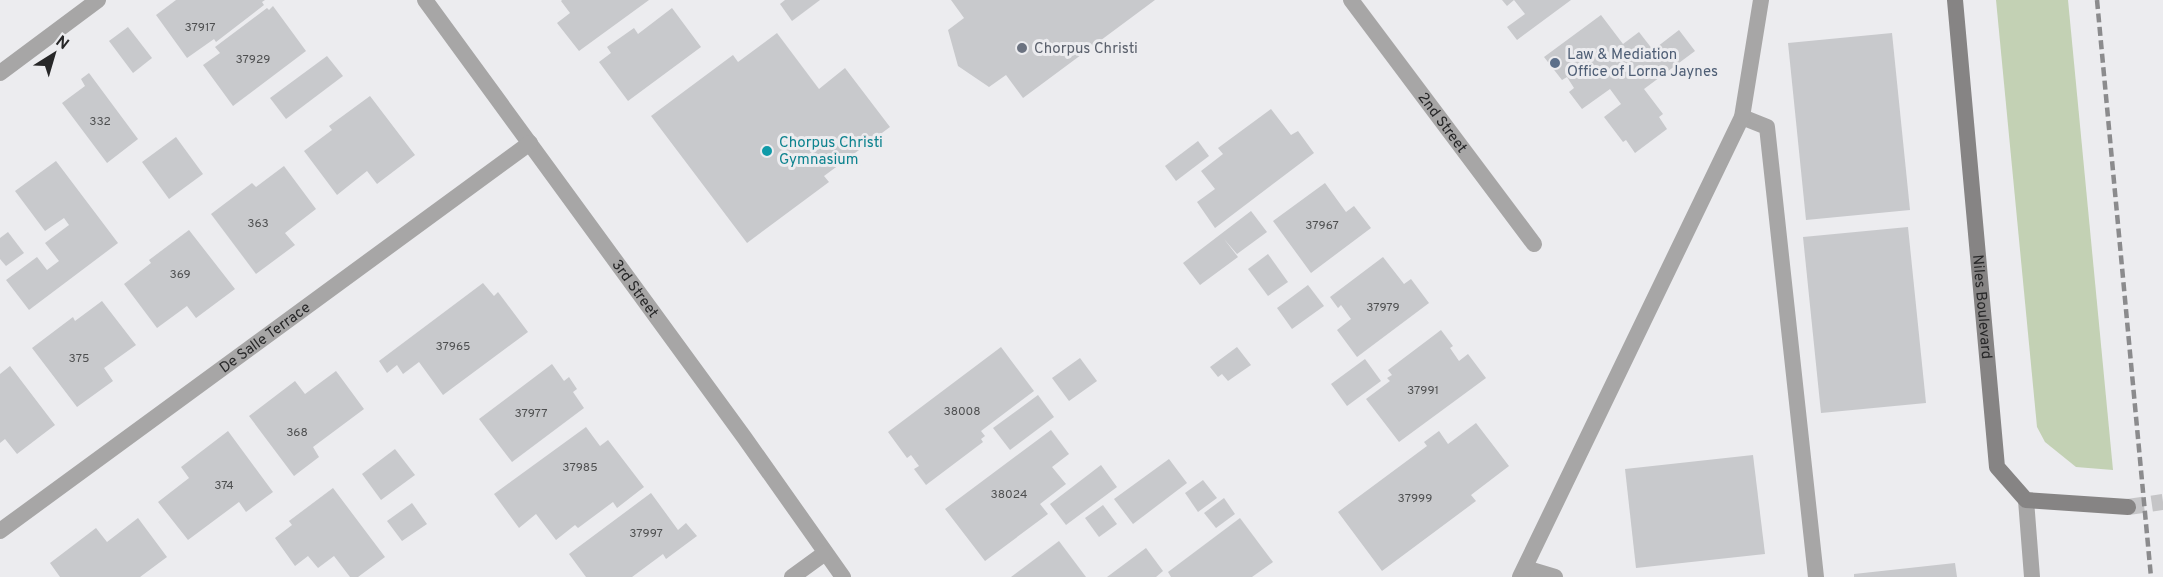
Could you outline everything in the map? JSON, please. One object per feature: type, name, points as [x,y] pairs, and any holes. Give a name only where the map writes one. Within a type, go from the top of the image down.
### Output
[{"type":"main road","name":"Niles Boulevard","points":[[1955,0],[1997,467],[2026,500]]},
{"type":"main road","points":[[2026,500],[2128,507]]},
{"type":"street","points":[[0,73],[98,0]]},
{"type":"street","name":"3rd Street","points":[[425,0],[744,437],[843,577]]},
{"type":"street","name":"2nd Street","points":[[1351,0],[1533,244]]},
{"type":"street","points":[[1555,577],[1522,573],[1742,117],[1761,0]]},
{"type":"street","points":[[1742,117],[1767,127],[1816,577]]},
{"type":"street","name":"De Salle Terrace","points":[[0,531],[530,143]]},
{"type":"street","points":[[2026,500],[2032,577]]},
{"type":"street","points":[[792,577],[825,552]]},
{"type":"green space","points":[[1996,0],[2068,0],[2113,470],[2076,467],[2045,442],[2037,427]]},
{"type":"building","points":[[176,0],[265,0],[262,2],[264,5],[216,42],[214,39],[187,58],[156,15]]},
{"type":"building","points":[[562,0],[649,0],[579,51],[557,23],[570,13]]},
{"type":"building","points":[[785,0],[820,0],[792,21],[780,4]]},
{"type":"building","name":"Chorpus Christi","points":[[951,0],[1155,0],[1023,98],[1006,75],[989,87],[958,66],[948,30],[964,18]]},
{"type":"building","points":[[1502,0],[1514,0],[1507,6]]},
{"type":"building","points":[[1514,0],[1571,0],[1517,40],[1507,27],[1525,14]]},
{"type":"building","points":[[273,6],[306,51],[233,106],[203,65],[220,53],[215,47],[267,8],[269,10]]},
{"type":"building","points":[[672,8],[701,47],[628,101],[599,62],[611,53],[607,47],[634,28],[638,34]]},
{"type":"building","points":[[1601,15],[1623,44],[1639,32],[1653,50],[1679,30],[1695,51],[1644,89],[1663,114],[1659,117],[1667,129],[1635,153],[1626,140],[1623,142],[1604,117],[1621,104],[1610,89],[1582,109],[1569,92],[1574,88],[1567,77],[1562,80],[1544,57]]},
{"type":"building","points":[[128,27],[152,58],[133,73],[109,41]]},
{"type":"building","name":"Chorpus Christi Gymnasium","points":[[777,33],[819,89],[845,68],[890,127],[824,176],[829,182],[747,243],[651,116],[733,55],[738,62]]},
{"type":"building","points":[[1892,33],[1910,210],[1806,220],[1788,43]]},
{"type":"building","points":[[327,56],[343,76],[286,119],[270,98]]},
{"type":"building","points":[[89,73],[138,139],[107,163],[62,103],[85,86],[81,79]]},
{"type":"building","points":[[370,96],[415,155],[377,184],[367,171],[337,195],[304,151],[332,130],[329,126]]},
{"type":"building","points":[[1271,109],[1291,135],[1298,131],[1314,153],[1215,228],[1197,202],[1215,189],[1201,171],[1223,154],[1218,148]]},
{"type":"building","points":[[176,137],[203,174],[169,199],[142,162]]},
{"type":"building","points":[[1198,141],[1209,156],[1176,181],[1165,166]]},
{"type":"building","points":[[56,161],[118,243],[29,310],[6,280],[37,257],[47,270],[59,261],[45,243],[69,225],[64,218],[45,231],[15,191]]},
{"type":"building","points":[[284,166],[316,209],[285,233],[295,245],[256,274],[211,214],[252,183],[256,187]]},
{"type":"building","points":[[1325,183],[1346,212],[1354,206],[1371,228],[1311,273],[1273,221]]},
{"type":"building","points":[[1251,211],[1267,232],[1237,254],[1224,239],[1238,257],[1200,285],[1183,263]]},
{"type":"building","points":[[1908,227],[1926,403],[1821,413],[1803,237]]},
{"type":"building","points":[[189,230],[235,289],[196,318],[187,306],[157,328],[124,284],[151,263],[149,260]]},
{"type":"building","points":[[8,232],[24,253],[6,266],[0,259],[0,238]]},
{"type":"building","points":[[1268,254],[1288,282],[1268,296],[1248,269]]},
{"type":"building","points":[[1383,257],[1404,284],[1411,279],[1429,303],[1357,357],[1337,330],[1351,319],[1341,305],[1338,308],[1330,297]]},
{"type":"building","points":[[483,283],[494,296],[498,292],[528,332],[443,395],[419,362],[403,374],[397,365],[387,373],[379,361]]},
{"type":"building","points":[[1308,285],[1324,306],[1292,329],[1277,308]]},
{"type":"building","points":[[102,301],[136,345],[104,368],[113,381],[77,407],[32,348],[73,317],[75,321]]},
{"type":"building","points":[[1441,330],[1453,346],[1450,348],[1459,361],[1468,354],[1486,378],[1399,442],[1366,399],[1390,381],[1387,378],[1392,375],[1388,370]]},
{"type":"building","points":[[1001,347],[1034,391],[981,431],[985,436],[981,439],[983,442],[926,485],[914,469],[919,466],[911,455],[907,458],[888,432]]},
{"type":"building","points":[[1237,347],[1251,365],[1228,381],[1222,374],[1218,377],[1210,367]]},
{"type":"building","points":[[1080,358],[1097,381],[1069,401],[1052,378]]},
{"type":"building","points":[[1365,359],[1381,381],[1347,406],[1331,384]]},
{"type":"building","points":[[552,364],[564,381],[569,377],[577,389],[573,392],[584,408],[512,462],[479,419]]},
{"type":"building","points":[[10,366],[55,425],[17,454],[5,439],[0,443],[0,374]]},
{"type":"building","points":[[336,371],[364,409],[313,447],[319,457],[294,476],[249,416],[295,381],[305,394]]},
{"type":"building","points":[[1038,395],[1054,417],[1010,450],[993,428]]},
{"type":"building","points":[[1476,423],[1509,466],[1471,495],[1476,501],[1382,571],[1338,512],[1427,446],[1424,442],[1439,431],[1448,444]]},
{"type":"building","points":[[586,427],[600,446],[608,440],[644,487],[617,508],[613,502],[578,528],[575,525],[556,540],[536,514],[519,528],[494,494]]},
{"type":"building","points":[[1051,430],[1069,454],[1052,467],[1066,484],[1040,504],[1048,514],[985,561],[945,509]]},
{"type":"building","points":[[228,431],[273,492],[246,512],[239,502],[188,540],[158,502],[189,478],[181,467]]},
{"type":"building","points":[[395,449],[415,475],[381,500],[362,474]]},
{"type":"building","points":[[1753,455],[1765,554],[1636,568],[1625,469]]},
{"type":"building","points":[[1169,459],[1187,483],[1133,524],[1114,499]]},
{"type":"building","points":[[1101,465],[1117,487],[1066,525],[1050,504]]},
{"type":"building","points":[[1203,480],[1217,498],[1198,512],[1185,493]]},
{"type":"building","points":[[333,488],[385,557],[358,577],[350,577],[334,556],[318,568],[308,556],[295,566],[275,538],[292,525],[289,521]]},
{"type":"building","points":[[651,493],[678,530],[686,523],[697,536],[666,559],[663,554],[632,577],[586,577],[569,554]]},
{"type":"building","points":[[1224,498],[1235,514],[1216,528],[1204,513]]},
{"type":"building","points":[[412,503],[427,524],[402,541],[387,521]]},
{"type":"building","points":[[1103,505],[1117,524],[1099,537],[1085,518]]},
{"type":"building","points":[[138,518],[167,557],[140,577],[60,577],[50,563],[96,528],[107,542]]},
{"type":"building","points":[[1240,518],[1273,562],[1252,577],[1171,577],[1168,572]]},
{"type":"building","points":[[1059,541],[1086,577],[1011,577]]},
{"type":"building","points":[[1146,548],[1163,571],[1156,577],[1107,577]]},
{"type":"building","points":[[1955,563],[1957,577],[1854,577],[1854,574]]},
{"type":"tunnel","points":[[2128,507],[2163,502]]},
{"type":"railway","points":[[2097,0],[2151,577]]},
{"type":"place","name":"Chorpus Christi","points":[[1022,48]]},
{"type":"place","name":"Law & Mediation Office of Lorna Jaynes","points":[[1555,63]]},
{"type":"place","name":"Chorpus Christi Gymnasium","points":[[767,151]]}]
